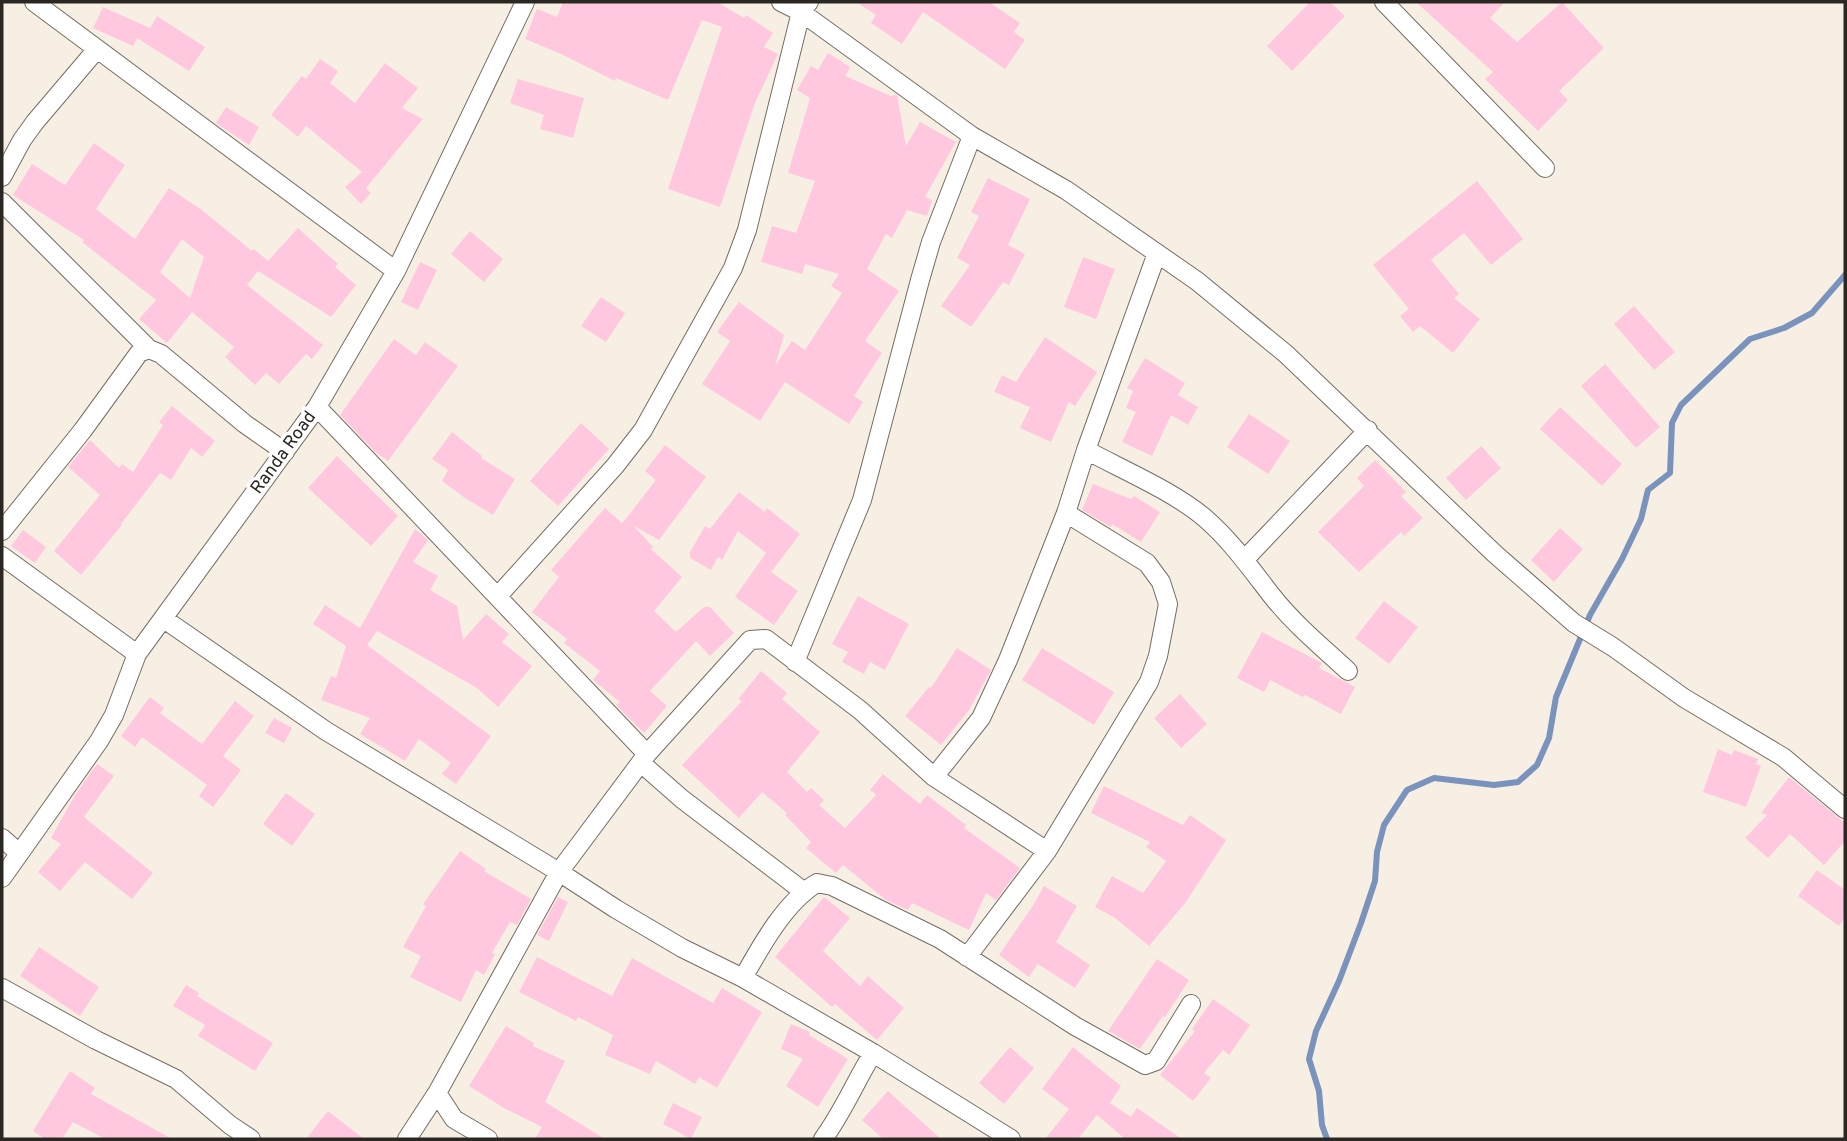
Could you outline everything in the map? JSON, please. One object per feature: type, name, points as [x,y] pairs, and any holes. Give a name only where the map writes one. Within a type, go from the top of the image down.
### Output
[{"type":"street","points":[[34,2],[396,271]]},
{"type":"street","name":"Randa Road","points":[[2,878],[99,741],[114,715],[137,654],[317,407],[396,271],[525,2]]},
{"type":"street","points":[[781,2],[805,7],[972,136],[1066,191],[1197,281],[1286,354],[1495,554],[1574,623],[1613,647],[1684,698],[1783,757],[1845,809]]},
{"type":"street","points":[[1384,2],[1545,168]]},
{"type":"street","points":[[498,596],[615,466],[643,430],[733,268],[747,230],[805,7]]},
{"type":"street","points":[[2,177],[35,122],[97,49]]},
{"type":"street","points":[[795,662],[862,500],[931,242],[972,136]]},
{"type":"street","points":[[2,202],[149,349],[160,354],[245,424],[285,452]]},
{"type":"street","points":[[934,777],[981,718],[1008,660],[1066,513],[1157,253]]},
{"type":"street","points":[[2,531],[83,430],[139,353],[149,349]]},
{"type":"street","points":[[317,407],[498,596],[682,799],[803,891]]},
{"type":"street","points":[[1245,559],[1368,430]]},
{"type":"street","points":[[1086,450],[1180,501],[1205,518],[1245,559],[1295,621],[1348,671]]},
{"type":"street","points":[[967,957],[1047,851],[1149,682],[1158,656],[1168,604],[1161,582],[1147,563],[1066,513]]},
{"type":"street","points":[[2,556],[137,654]]},
{"type":"street","points":[[164,619],[326,732],[616,909],[873,1053],[1011,1139]]},
{"type":"street","points":[[407,1139],[437,1093],[559,872],[644,758],[750,640],[766,639],[860,710],[934,777],[1047,851]]},
{"type":"street","points":[[2,838],[19,853]]},
{"type":"street","points":[[743,978],[765,939],[803,891],[817,883],[832,886],[923,929],[1075,1026],[1145,1065],[1156,1061],[1191,1004]]},
{"type":"street","points":[[2,988],[96,1040],[176,1079],[251,1139]]},
{"type":"street","points":[[823,1139],[839,1118],[873,1053]]},
{"type":"street","points":[[437,1093],[454,1119],[488,1139]]},
{"type":"building","points":[[563,2],[717,2],[744,18],[746,15],[773,33],[764,47],[778,54],[755,103],[720,207],[668,189],[722,27],[702,20],[668,100],[616,78],[615,81],[525,39],[537,9],[557,17]]},
{"type":"building","points":[[856,2],[989,2],[1020,23],[1014,32],[1025,40],[1005,69],[923,12],[902,44],[871,23],[876,15]]},
{"type":"building","points":[[1310,2],[1330,2],[1345,16],[1292,71],[1267,46]]},
{"type":"building","points":[[1416,2],[1505,2],[1490,18],[1517,42],[1562,2],[1604,48],[1559,91],[1568,100],[1538,131],[1485,79],[1493,72]]},
{"type":"building","points":[[103,7],[150,28],[157,16],[205,47],[189,71],[137,38],[133,46],[93,28]]},
{"type":"building","points":[[828,53],[850,67],[845,76],[891,96],[897,95],[906,146],[920,122],[956,142],[925,197],[932,200],[927,216],[907,210],[892,238],[886,234],[867,269],[899,291],[865,341],[882,353],[854,396],[863,402],[849,424],[785,382],[760,421],[702,384],[730,341],[717,332],[739,302],[784,335],[775,366],[792,341],[805,350],[842,293],[831,286],[839,274],[805,264],[802,274],[761,262],[772,226],[796,233],[815,181],[788,173],[810,98],[797,90],[811,66],[818,70]]},
{"type":"building","points":[[320,59],[338,71],[330,83],[355,103],[385,63],[418,88],[402,108],[423,119],[366,188],[371,193],[361,204],[345,187],[362,172],[306,126],[298,137],[271,115],[302,76],[306,79]]},
{"type":"building","points":[[518,79],[584,98],[573,138],[540,129],[544,115],[510,103]]},
{"type":"building","points":[[226,107],[259,127],[249,145],[216,123]]},
{"type":"building","points":[[94,143],[125,165],[96,209],[135,239],[169,188],[268,261],[298,228],[338,264],[335,267],[356,285],[331,317],[258,271],[247,285],[323,345],[312,359],[306,354],[279,384],[266,373],[255,385],[225,357],[234,347],[192,312],[167,343],[139,319],[156,300],[82,242],[84,240],[13,195],[32,164],[65,185]],"holes":[[[182,239],[204,257],[190,298],[160,272]]]},
{"type":"building","points":[[988,178],[1030,199],[1008,245],[1025,254],[1009,285],[1003,282],[971,327],[941,306],[970,265],[957,258],[979,216],[971,212]]},
{"type":"building","points":[[1477,181],[1523,239],[1491,265],[1464,233],[1431,260],[1459,294],[1454,298],[1480,319],[1453,353],[1420,326],[1413,332],[1400,316],[1409,309],[1373,265]]},
{"type":"building","points":[[470,231],[503,259],[484,282],[451,254]]},
{"type":"building","points":[[1083,257],[1115,269],[1096,319],[1064,307]]},
{"type":"building","points":[[420,262],[437,270],[418,310],[401,302]]},
{"type":"building","points":[[601,297],[625,313],[606,342],[581,326]]},
{"type":"building","points":[[1634,306],[1675,352],[1654,370],[1614,324]]},
{"type":"building","points":[[1045,337],[1097,372],[1075,406],[1069,402],[1051,442],[1020,428],[1030,407],[994,392],[1002,375],[1016,382]]},
{"type":"building","points":[[394,339],[416,355],[425,342],[458,366],[388,461],[375,452],[340,415]]},
{"type":"building","points":[[1145,358],[1185,383],[1178,395],[1198,407],[1188,425],[1171,415],[1152,456],[1122,442],[1136,412],[1126,408],[1133,391],[1127,388]]},
{"type":"building","points":[[1605,364],[1660,427],[1636,448],[1581,386]]},
{"type":"building","points":[[172,406],[215,441],[202,457],[191,448],[171,480],[160,473],[81,575],[54,551],[100,495],[68,467],[90,440],[119,468],[122,464],[133,472],[163,425],[159,422]]},
{"type":"building","points":[[1560,407],[1622,464],[1602,486],[1540,429]]},
{"type":"building","points":[[1249,414],[1290,441],[1268,474],[1227,447]]},
{"type":"building","points":[[581,423],[609,449],[558,506],[530,481]]},
{"type":"building","points":[[452,432],[482,456],[481,458],[515,479],[493,515],[442,481],[448,470],[432,459]]},
{"type":"building","points":[[665,445],[706,477],[659,540],[634,526],[653,547],[651,549],[682,577],[654,611],[676,632],[704,607],[710,607],[734,633],[710,656],[696,641],[650,691],[667,706],[644,733],[616,705],[620,702],[593,680],[600,671],[564,643],[567,639],[532,612],[559,577],[551,570],[605,508],[622,523],[624,521],[656,480],[645,471]]},
{"type":"building","points":[[1481,446],[1501,468],[1466,500],[1446,478]]},
{"type":"building","points":[[337,456],[398,516],[371,546],[308,488]]},
{"type":"building","points":[[1375,460],[1406,492],[1401,496],[1423,518],[1404,536],[1401,532],[1359,572],[1318,532],[1364,486],[1357,478]]},
{"type":"building","points":[[1093,484],[1131,499],[1134,496],[1160,512],[1141,542],[1082,510]]},
{"type":"building","points":[[739,492],[765,512],[767,508],[800,534],[771,572],[798,591],[774,625],[735,597],[766,553],[738,531],[722,560],[718,557],[711,570],[690,558],[690,552],[705,526],[710,529]]},
{"type":"building","points":[[1560,528],[1583,549],[1554,582],[1531,560]]},
{"type":"building","points":[[415,529],[428,540],[413,562],[438,576],[430,590],[457,606],[463,640],[486,614],[509,634],[502,642],[532,666],[498,707],[477,688],[377,631],[367,645],[491,736],[456,784],[442,774],[451,763],[419,739],[405,761],[360,734],[370,718],[321,700],[331,676],[336,678],[346,646],[313,624],[325,605],[360,628]]},
{"type":"building","points":[[23,530],[46,547],[35,563],[11,546]]},
{"type":"building","points":[[858,596],[909,624],[885,670],[870,662],[864,674],[842,662],[848,652],[832,644]]},
{"type":"building","points":[[1384,601],[1418,627],[1389,664],[1355,638]]},
{"type":"building","points":[[1262,632],[1322,663],[1319,668],[1355,687],[1341,714],[1270,680],[1264,692],[1237,678]]},
{"type":"building","points":[[957,648],[991,670],[969,710],[941,745],[905,716],[929,687],[931,688]]},
{"type":"building","points":[[1042,648],[1114,692],[1094,725],[1022,680]]},
{"type":"building","points":[[761,671],[787,693],[782,699],[820,732],[787,772],[807,792],[811,788],[824,800],[819,805],[845,828],[876,795],[870,790],[883,774],[920,804],[927,795],[966,825],[964,828],[1020,868],[996,900],[986,893],[969,930],[912,903],[908,910],[886,900],[843,865],[836,873],[806,848],[811,842],[785,815],[787,813],[762,792],[739,818],[682,765],[742,701],[738,699]]},
{"type":"building","points":[[1180,694],[1207,724],[1181,748],[1154,718]]},
{"type":"building","points":[[150,697],[164,708],[160,713],[202,744],[235,701],[254,716],[223,756],[241,770],[213,807],[199,796],[207,785],[142,737],[135,747],[121,736]]},
{"type":"building","points":[[274,718],[292,728],[284,743],[265,733]]},
{"type":"building","points":[[1718,749],[1732,755],[1734,750],[1758,759],[1756,764],[1761,766],[1746,807],[1703,792]]},
{"type":"building","points":[[97,764],[114,776],[84,817],[153,873],[132,899],[85,862],[60,891],[38,872],[61,844],[51,838],[75,795]]},
{"type":"building","points":[[1789,777],[1845,823],[1845,841],[1824,865],[1790,834],[1768,858],[1745,838],[1767,815],[1761,813]]},
{"type":"building","points":[[1104,786],[1183,825],[1190,815],[1226,840],[1186,902],[1149,946],[1115,918],[1095,907],[1112,876],[1143,893],[1166,861],[1146,847],[1150,842],[1091,813]]},
{"type":"building","points":[[286,793],[315,814],[292,846],[263,824]]},
{"type":"building","points":[[460,851],[486,869],[484,871],[531,899],[517,925],[510,922],[492,953],[495,954],[484,975],[476,970],[461,1002],[410,977],[421,956],[403,947],[426,906],[423,904]]},
{"type":"building","points":[[1817,870],[1845,890],[1845,917],[1839,926],[1798,896]]},
{"type":"building","points":[[1044,886],[1077,906],[1056,942],[1090,965],[1075,988],[1038,964],[1029,977],[999,955]]},
{"type":"building","points":[[558,897],[568,902],[549,941],[537,935]]},
{"type":"building","points":[[824,897],[850,918],[823,951],[860,986],[868,976],[904,1008],[877,1040],[835,1004],[832,1007],[775,957]]},
{"type":"building","points":[[39,947],[99,987],[80,1016],[20,976]]},
{"type":"building","points":[[537,957],[612,996],[632,958],[713,1003],[722,988],[762,1012],[717,1088],[699,1077],[695,1084],[656,1061],[650,1074],[605,1055],[613,1035],[578,1017],[576,1021],[519,992]]},
{"type":"building","points":[[1157,959],[1189,980],[1140,1049],[1108,1031]]},
{"type":"building","points":[[186,985],[199,993],[197,996],[273,1043],[255,1071],[198,1036],[205,1025],[173,1006]]},
{"type":"building","points":[[1213,999],[1250,1025],[1229,1055],[1223,1050],[1204,1073],[1211,1078],[1193,1101],[1160,1075],[1195,1031],[1192,1029]]},
{"type":"building","points":[[791,1024],[810,1032],[809,1035],[848,1059],[818,1107],[786,1086],[803,1059],[781,1049]]},
{"type":"building","points":[[506,1026],[534,1043],[533,1046],[565,1061],[545,1102],[605,1139],[535,1139],[542,1127],[469,1086]]},
{"type":"building","points":[[1010,1047],[1034,1068],[1004,1104],[979,1083]]},
{"type":"building","points":[[1073,1047],[1121,1086],[1110,1103],[1131,1117],[1137,1108],[1182,1139],[1125,1139],[1097,1115],[1078,1139],[1045,1139],[1069,1109],[1042,1089]]},
{"type":"building","points":[[70,1071],[95,1088],[91,1094],[172,1139],[105,1139],[73,1122],[62,1139],[45,1139],[33,1131]]},
{"type":"building","points":[[888,1091],[941,1139],[883,1139],[862,1120]]},
{"type":"building","points":[[673,1103],[702,1117],[691,1139],[663,1124]]},
{"type":"building","points":[[328,1111],[364,1139],[306,1139]]},
{"type":"waterway","points":[[1327,1139],[1322,1125],[1319,1091],[1309,1059],[1316,1031],[1339,981],[1375,881],[1377,852],[1384,825],[1407,790],[1434,778],[1494,785],[1518,782],[1537,765],[1549,738],[1556,697],[1590,615],[1641,519],[1648,490],[1670,473],[1672,423],[1681,405],[1750,339],[1784,328],[1812,313],[1845,275]]}]
